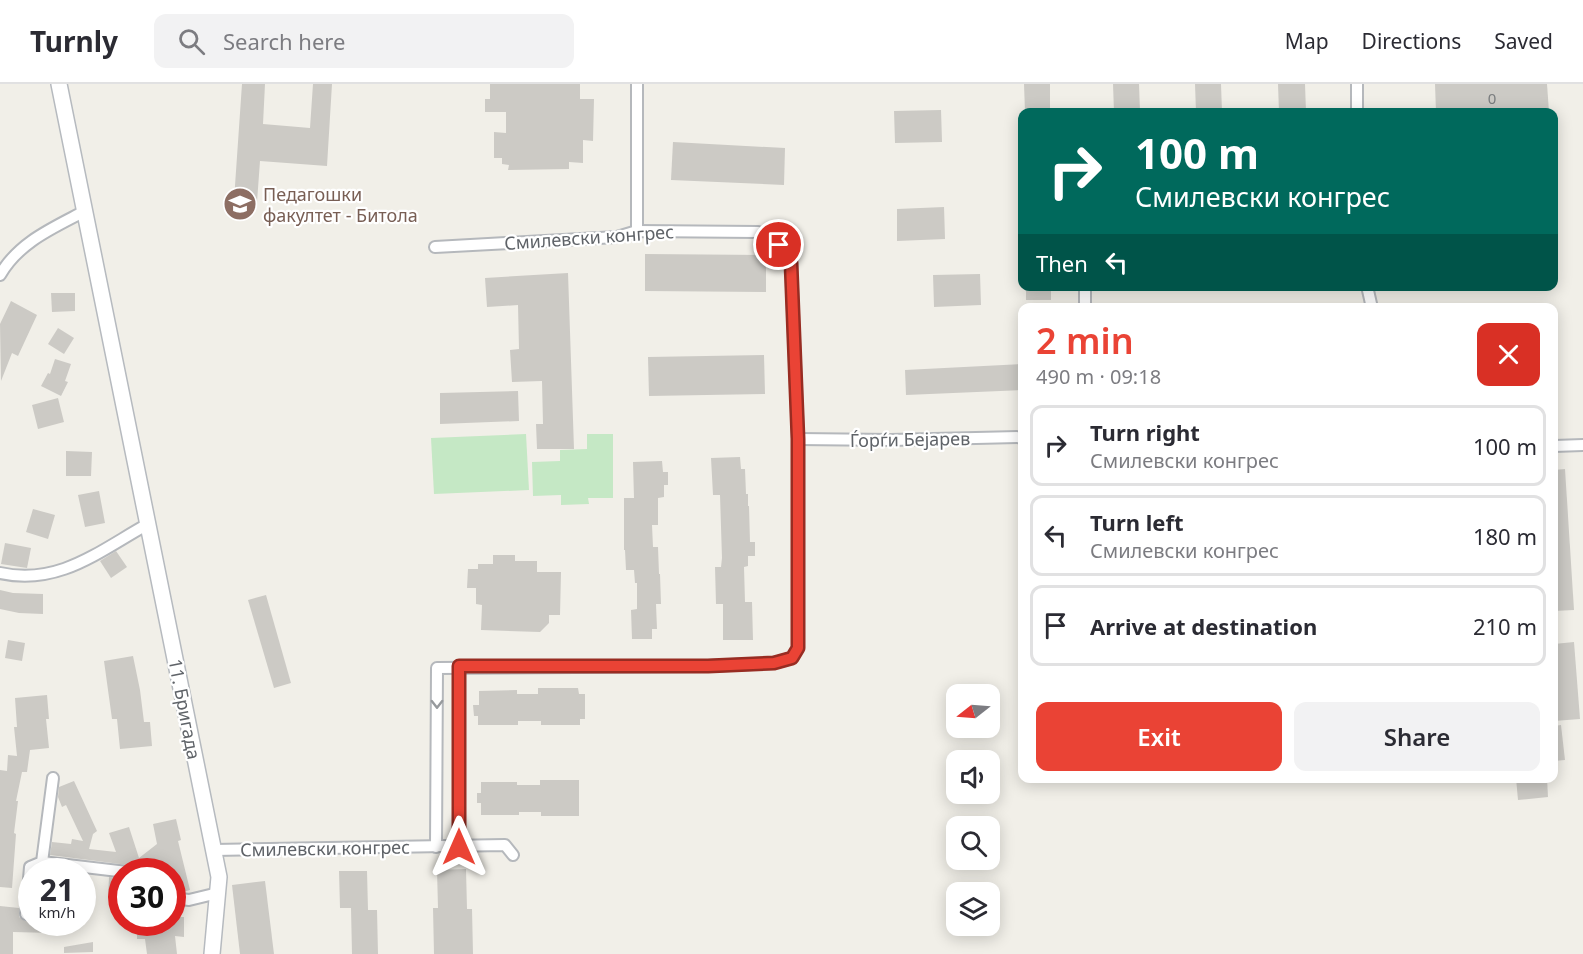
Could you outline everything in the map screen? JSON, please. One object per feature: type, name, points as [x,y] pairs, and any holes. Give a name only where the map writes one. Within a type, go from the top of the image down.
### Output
[{"type":"main road","name":"11. Бригада","points":[[61,89],[219,877],[212,954]]},
{"type":"street","points":[[637,84],[637,231]]},
{"type":"street","points":[[1357,84],[1357,108]]},
{"type":"street","points":[[0,275],[8,261],[34,237],[85,211]]},
{"type":"street","name":"Смилевски конгрес","points":[[435,247],[617,237],[637,231],[758,232],[779,245],[791,263],[798,439],[798,648],[792,658],[774,663],[708,666],[459,666],[437,668],[436,847]]},
{"type":"street","name":"Ѓорѓи Бејарев","points":[[798,439],[1018,437]]},
{"type":"street","points":[[1558,446],[1583,445]]},
{"type":"street","points":[[0,573],[10,576],[42,576],[68,569],[148,524]]},
{"type":"street","points":[[459,666],[459,847]]},
{"type":"street","points":[[43,858],[53,778]]},
{"type":"street","name":"Смилевски конгрес","points":[[214,850],[505,845],[513,855]]},
{"type":"street","points":[[186,900],[218,893]]},
{"type":"green space","points":[[526,434],[529,490],[434,494],[431,438]]},
{"type":"green space","points":[[587,434],[613,434],[613,498],[588,498],[589,504],[561,505],[561,495],[533,496],[532,462],[560,461],[560,450],[587,449]]},
{"type":"building","points":[[242,84],[265,84],[263,124],[310,128],[313,84],[332,84],[327,166],[260,161],[257,202],[234,200]]},
{"type":"building","points":[[490,84],[580,84],[580,99],[594,99],[593,141],[583,140],[583,163],[569,162],[569,169],[508,170],[509,165],[502,164],[502,158],[494,158],[494,132],[506,133],[506,112],[485,112],[485,99],[490,99]]},
{"type":"building","points":[[1024,84],[1050,84],[1050,108],[1025,108]]},
{"type":"building","points":[[1113,84],[1139,84],[1140,108],[1114,108]]},
{"type":"building","points":[[1195,84],[1221,84],[1222,108],[1196,108]]},
{"type":"building","points":[[1278,84],[1305,84],[1306,108],[1279,108]]},
{"type":"building","points":[[1435,84],[1547,84],[1549,108],[1436,108]]},
{"type":"building","points":[[941,110],[942,142],[895,143],[894,111]]},
{"type":"building","points":[[673,142],[785,148],[784,185],[671,180]]},
{"type":"building","points":[[944,207],[945,239],[897,241],[897,209]]},
{"type":"building","points":[[645,254],[766,255],[766,292],[645,291]]},
{"type":"building","points":[[568,273],[574,449],[537,449],[536,424],[543,424],[542,381],[512,382],[510,350],[519,349],[518,305],[487,307],[485,278]]},
{"type":"building","points":[[980,274],[981,305],[934,307],[933,275]]},
{"type":"building","points":[[1026,291],[1051,291],[1051,300],[1026,300]]},
{"type":"building","points":[[51,293],[75,293],[75,311],[52,312]]},
{"type":"building","points":[[11,301],[37,315],[18,356],[12,353],[1,381],[0,324]]},
{"type":"building","points":[[58,328],[74,338],[64,354],[48,344]]},
{"type":"building","points":[[764,355],[765,394],[649,396],[648,357]]},
{"type":"building","points":[[55,359],[71,364],[65,381],[68,382],[61,396],[41,386],[48,373],[50,374]]},
{"type":"building","points":[[1018,364],[1018,390],[906,395],[905,370]]},
{"type":"building","points":[[518,391],[519,421],[440,424],[440,393]]},
{"type":"building","points":[[58,398],[64,422],[38,429],[32,405]]},
{"type":"building","points":[[66,451],[92,452],[91,476],[66,476]]},
{"type":"building","points":[[740,457],[741,469],[745,469],[746,494],[748,494],[750,542],[755,542],[755,556],[748,556],[748,566],[744,567],[745,602],[752,602],[753,640],[723,640],[723,604],[716,604],[715,567],[721,567],[722,558],[720,495],[713,495],[711,458]]},
{"type":"building","points":[[662,461],[663,472],[668,472],[668,485],[664,485],[664,497],[658,498],[658,525],[652,525],[653,547],[658,547],[660,574],[661,604],[656,604],[657,629],[652,629],[652,639],[632,639],[631,610],[637,609],[637,583],[635,583],[634,570],[626,570],[624,498],[634,498],[633,462]]},
{"type":"building","points":[[1565,469],[1574,610],[1558,611],[1558,470]]},
{"type":"building","points":[[99,491],[105,523],[85,527],[78,495]]},
{"type":"building","points":[[33,509],[55,515],[48,539],[26,532]]},
{"type":"building","points":[[5,543],[31,548],[27,568],[1,564]]},
{"type":"building","points":[[116,551],[127,567],[111,578],[100,561]]},
{"type":"building","points":[[493,555],[515,555],[515,561],[537,561],[537,572],[561,572],[560,615],[549,615],[549,623],[540,632],[481,630],[482,605],[476,604],[476,588],[467,588],[468,569],[478,569],[478,564],[493,564]]},
{"type":"building","points":[[0,590],[43,594],[43,614],[0,609]]},
{"type":"building","points":[[266,595],[291,683],[274,688],[248,600]]},
{"type":"building","points":[[8,640],[25,643],[22,661],[5,658]]},
{"type":"building","points":[[1574,642],[1580,719],[1558,721],[1558,644]]},
{"type":"building","points":[[133,656],[144,722],[150,722],[152,746],[120,749],[117,719],[112,719],[104,661]]},
{"type":"building","points":[[538,688],[578,688],[579,694],[585,694],[585,719],[580,719],[580,725],[541,725],[541,721],[518,721],[518,725],[478,725],[478,716],[474,716],[473,705],[479,705],[479,691],[517,690],[517,694],[538,694]]},
{"type":"building","points":[[47,695],[49,719],[46,719],[49,748],[30,750],[27,772],[22,772],[16,801],[18,801],[12,888],[0,887],[0,770],[7,771],[8,755],[17,756],[14,727],[17,727],[15,698]]},
{"type":"building","points":[[1558,725],[1561,725],[1565,760],[1558,761]]},
{"type":"building","points":[[540,780],[579,780],[579,816],[541,816],[541,812],[519,812],[519,815],[481,815],[481,803],[477,803],[477,793],[481,793],[481,782],[517,782],[517,785],[540,785]]},
{"type":"building","points":[[74,781],[97,831],[93,834],[89,849],[116,852],[109,833],[129,827],[139,858],[108,858],[108,862],[96,861],[96,858],[50,855],[52,842],[71,844],[72,839],[83,841],[66,805],[62,807],[58,797],[59,787]]},
{"type":"building","points":[[1516,783],[1547,783],[1548,797],[1518,800]]},
{"type":"building","points":[[176,819],[181,840],[178,841],[182,858],[139,858],[157,844],[153,824]]},
{"type":"building","points":[[466,869],[467,909],[472,909],[473,954],[434,954],[433,908],[438,908],[437,870]]},
{"type":"building","points":[[339,871],[367,871],[368,910],[377,910],[378,954],[352,954],[351,908],[340,908]]},
{"type":"building","points":[[186,874],[190,890],[186,891]]},
{"type":"building","points":[[265,881],[274,954],[240,954],[232,885]]},
{"type":"building","points":[[0,906],[18,908],[18,932],[13,932],[13,954],[0,954]]},
{"type":"building","points":[[137,936],[175,936],[177,954],[147,954],[145,939],[137,939]]},
{"type":"building","points":[[93,942],[93,952],[64,953],[64,947]]},
{"type":"place","name":"Педагошки факултет - Битола","points":[[240,204]]},
{"type":"route","points":[[459,847],[459,666],[708,666],[774,663],[792,658],[798,648],[798,439],[791,263],[779,245]]}]
